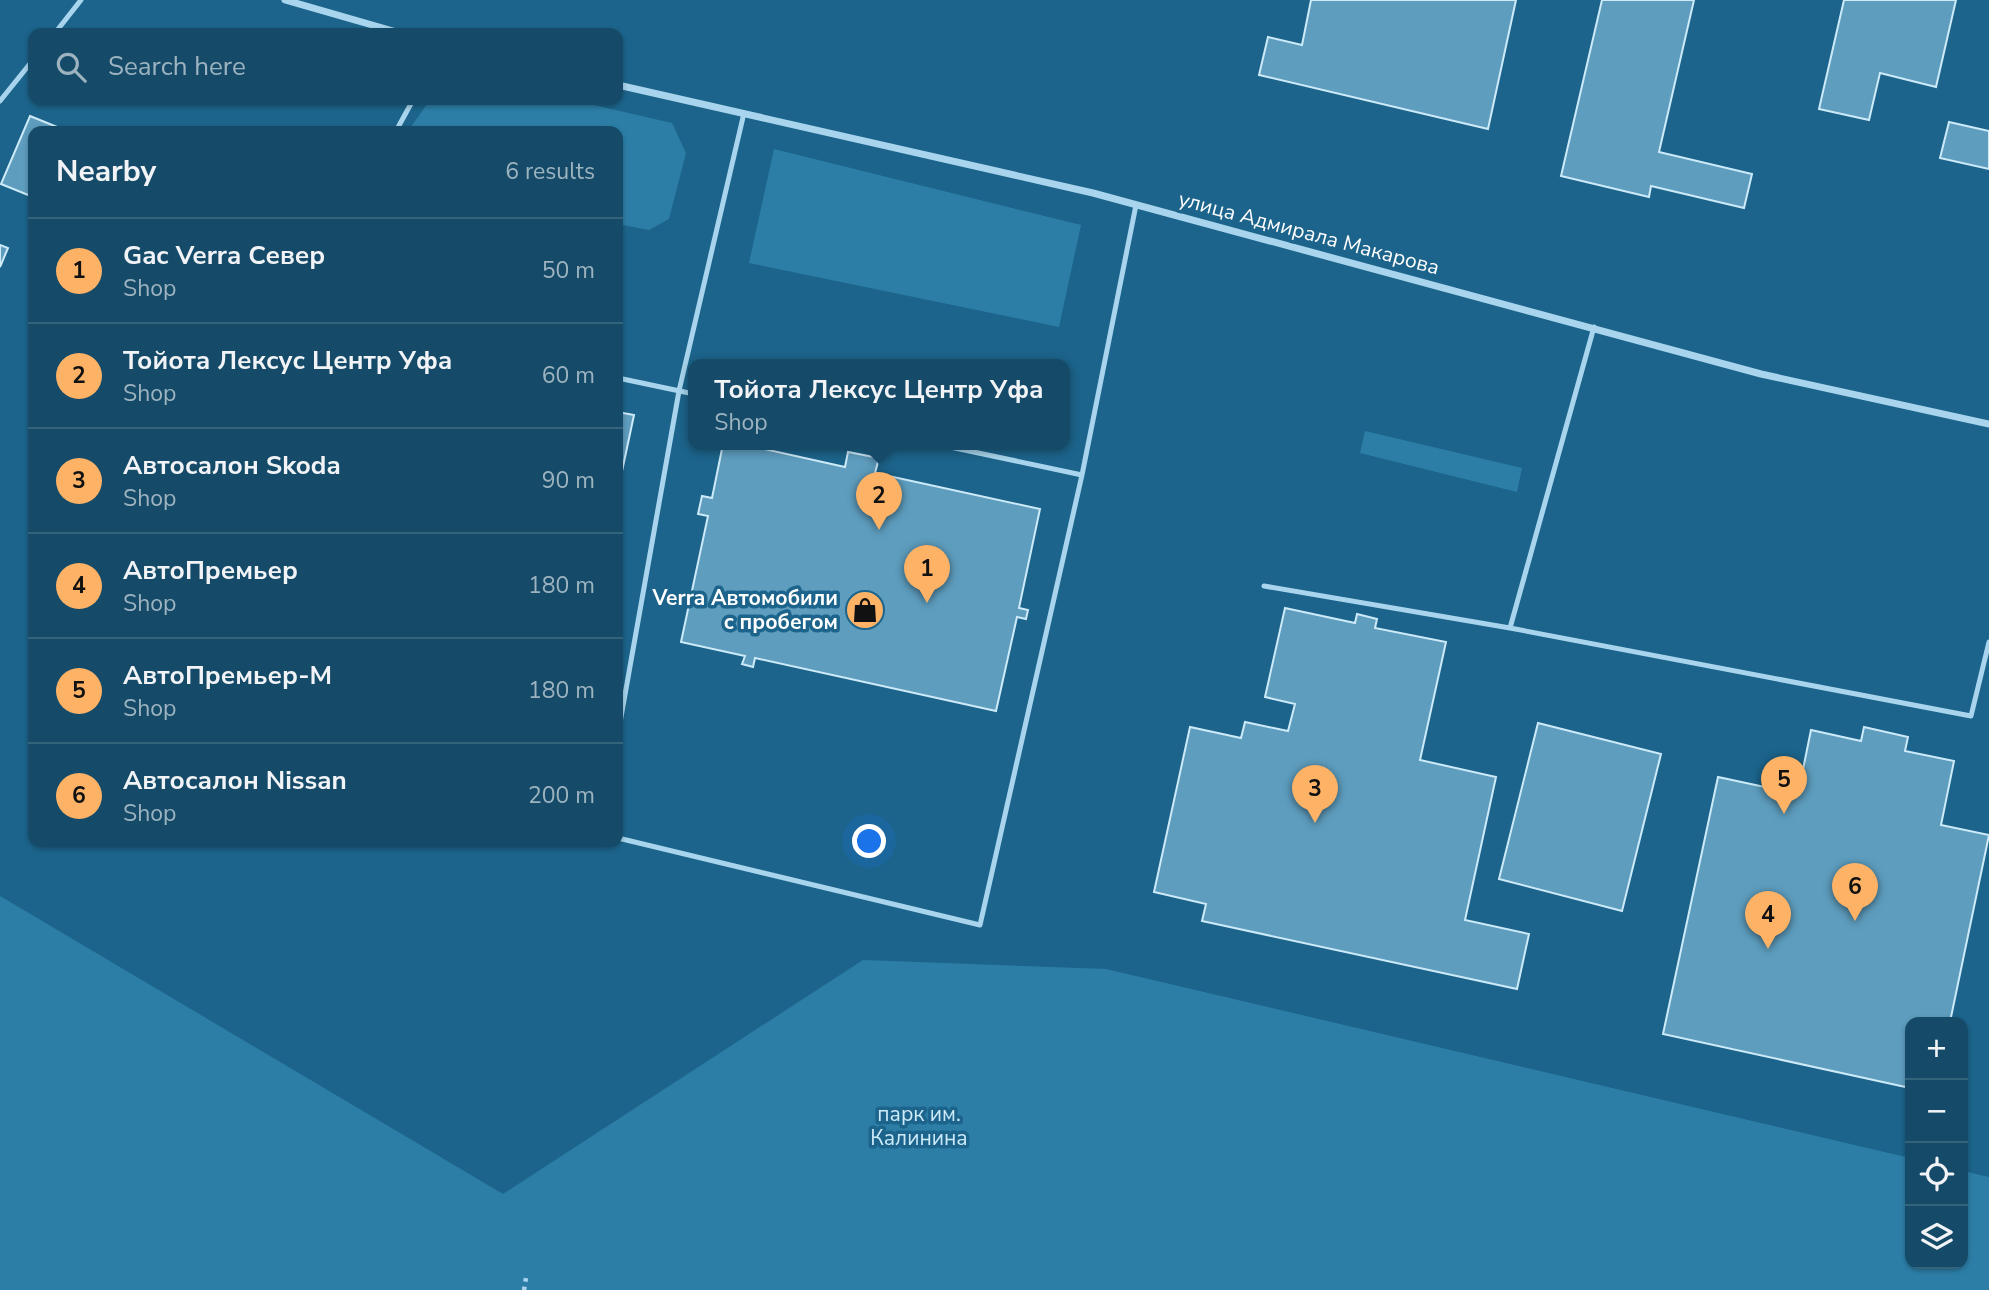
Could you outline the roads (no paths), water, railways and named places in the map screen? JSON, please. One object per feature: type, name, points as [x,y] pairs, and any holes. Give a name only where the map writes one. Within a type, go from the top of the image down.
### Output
[{"type":"street","points":[[285,0],[383,28]]},
{"type":"street","name":"улица Адмирала Макарова","points":[[623,86],[1136,205],[1761,374],[1989,424]]},
{"type":"lane","points":[[59,28],[81,0]]},
{"type":"lane","points":[[0,101],[28,67]]},
{"type":"lane","points":[[399,126],[410,105]]},
{"type":"lane","points":[[623,706],[679,391],[744,113]]},
{"type":"lane","points":[[623,839],[981,925],[1082,475],[1136,205]]},
{"type":"lane","points":[[1510,628],[1594,327]]},
{"type":"lane","points":[[623,379],[688,393]]},
{"type":"lane","points":[[964,450],[1082,475]]},
{"type":"lane","points":[[1265,586],[1510,628],[1971,716],[1989,642]]},
{"type":"place","name":"Тойота Лексус Центр Уфа","points":[[879,530]]},
{"type":"place","name":"Gac Verra Север","points":[[927,603]]},
{"type":"place","name":"Verra Автомобили с пробегом","points":[[865,610]]},
{"type":"place","name":"АвтоПремьер-М","points":[[1784,814]]},
{"type":"place","name":"Автосалон Skoda","points":[[1315,823]]},
{"type":"place","name":"Автосалон Nissan","points":[[1855,921]]},
{"type":"place","name":"АвтоПремьер","points":[[1768,949]]},
{"type":"park label","name":"парк им. Калинина","points":[[919,1126]]}]
